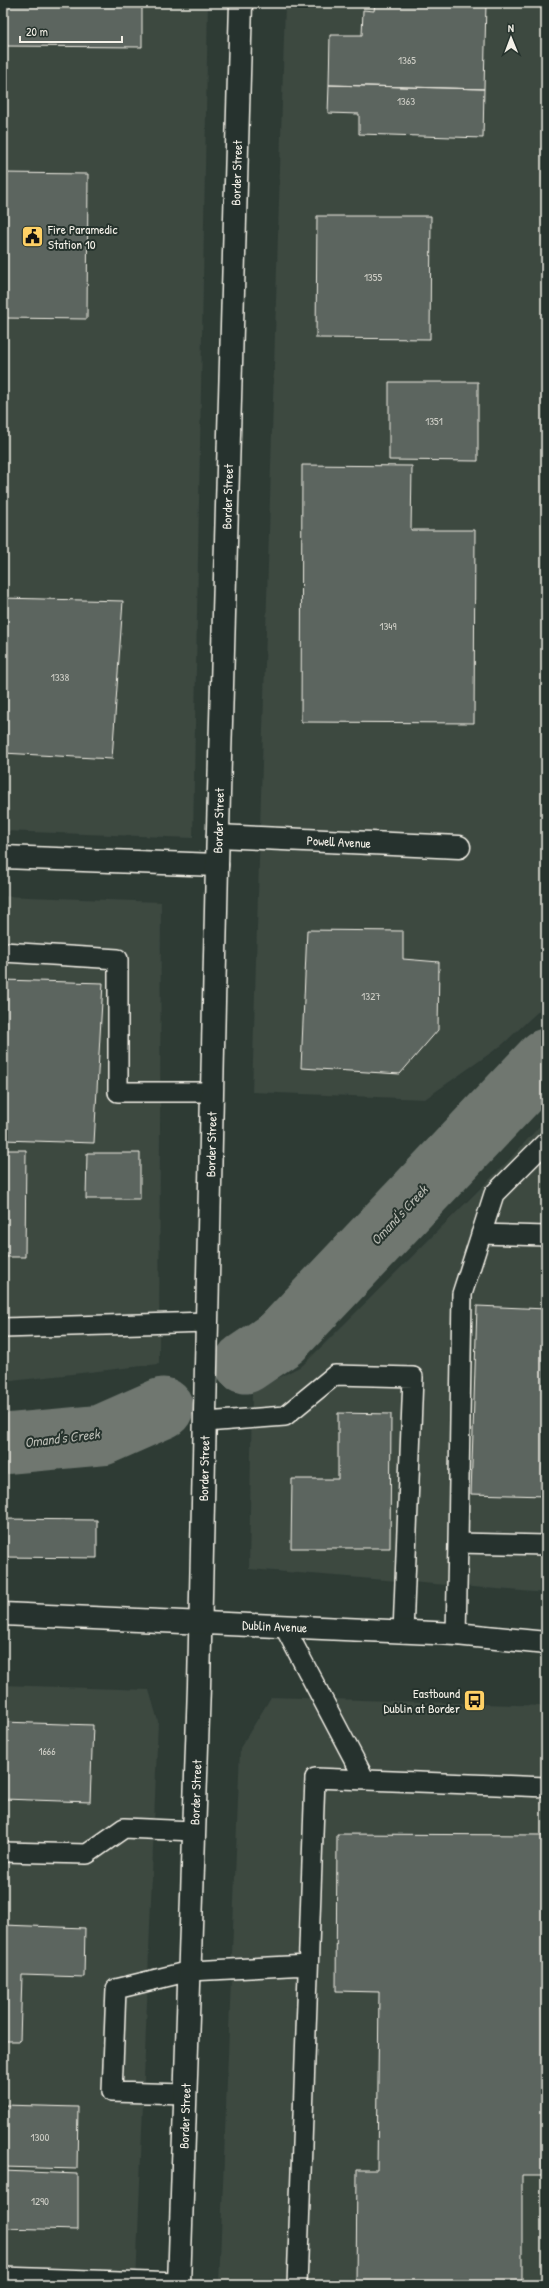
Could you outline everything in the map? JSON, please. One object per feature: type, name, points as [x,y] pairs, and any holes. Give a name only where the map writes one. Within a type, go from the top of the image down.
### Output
[{"type":"street","name":"Border Street","points":[[179,2284],[201,1623],[217,865],[241,3]]},
{"type":"street","name":"Powell Avenue","points":[[218,836],[458,847]]},
{"type":"street","points":[[3,857],[217,865]]},
{"type":"street","name":"Dublin Avenue","points":[[3,1614],[285,1628],[456,1634],[546,1643]]},
{"type":"lane","points":[[3,952],[118,959],[118,1092],[213,1092]]},
{"type":"lane","points":[[456,1634],[462,1294],[494,1194],[546,1142]]},
{"type":"lane","points":[[481,1234],[546,1236]]},
{"type":"lane","points":[[3,1328],[208,1322]]},
{"type":"lane","points":[[206,1422],[285,1416],[335,1375],[413,1377],[403,1633]]},
{"type":"lane","points":[[458,1543],[546,1545]]},
{"type":"lane","points":[[285,1628],[365,1780]]},
{"type":"lane","points":[[297,2285],[315,1778],[546,1786]]},
{"type":"lane","points":[[3,1852],[87,1854],[124,1828],[194,1831]]},
{"type":"lane","points":[[185,2094],[112,2092],[116,1989],[190,1971],[308,1965]]},
{"type":"lane","points":[[3,2277],[179,2284]]},
{"type":"shaded area","points":[[3,3],[208,3],[193,838],[3,831]]},
{"type":"shaded area","points":[[285,3],[546,3],[546,1004],[502,1045],[425,1099],[252,1092]]},
{"type":"shaded area","points":[[3,896],[161,902],[159,1364],[3,1382]]},
{"type":"shaded area","points":[[546,1119],[546,1593],[249,1569],[252,1392],[303,1365],[507,1162]]},
{"type":"shaded area","points":[[3,1685],[149,1690],[158,1721],[136,2285],[3,2285]]},
{"type":"shaded area","points":[[271,1697],[546,1706],[546,2285],[219,2285],[240,1748]]},
{"type":"building","points":[[3,3],[142,3],[142,47],[3,46]]},
{"type":"building","points":[[375,3],[486,3],[484,89],[329,85],[330,35],[362,35],[363,10],[374,11]]},
{"type":"building","points":[[329,85],[484,89],[483,138],[359,134],[359,114],[328,113]]},
{"type":"building","points":[[3,173],[88,174],[87,319],[3,318]]},
{"type":"building","points":[[317,216],[431,216],[430,339],[316,338]]},
{"type":"building","points":[[389,382],[478,382],[478,461],[389,460]]},
{"type":"building","points":[[302,465],[412,466],[411,530],[475,530],[474,723],[301,722]]},
{"type":"building","points":[[3,598],[123,601],[112,759],[3,753]]},
{"type":"building","points":[[307,930],[403,931],[403,959],[439,962],[438,1030],[400,1074],[301,1068]]},
{"type":"building","points":[[3,980],[103,983],[94,1143],[3,1140]]},
{"type":"building","points":[[3,1150],[26,1150],[25,1257],[3,1257]]},
{"type":"building","points":[[87,1153],[140,1153],[140,1199],[86,1199]]},
{"type":"building","points":[[477,1306],[546,1309],[546,1496],[471,1494]]},
{"type":"building","points":[[338,1413],[391,1414],[390,1548],[291,1548],[292,1479],[338,1479]]},
{"type":"building","points":[[3,1519],[97,1520],[97,1558],[3,1557]]},
{"type":"building","points":[[3,1722],[93,1725],[90,1802],[3,1799]]},
{"type":"building","points":[[337,1834],[546,1835],[543,2176],[522,2176],[522,2285],[356,2285],[357,2170],[377,2170],[379,1992],[336,1991]]},
{"type":"building","points":[[3,1925],[85,1928],[84,1977],[22,1975],[20,2041],[3,2041]]},
{"type":"building","points":[[3,2105],[78,2107],[77,2169],[3,2167]]},
{"type":"building","points":[[3,2171],[78,2174],[78,2230],[3,2228]]},
{"type":"waterway","name":"Omand's Creek","points":[[245,1363],[282,1338],[546,1059]]},
{"type":"waterway","name":"Omand's Creek","points":[[3,1444],[102,1435],[163,1408]]},
{"type":"place","name":"Fire Paramedic Station 10","points":[[32,236]]},
{"type":"place","name":"Eastbound Dublin at Border","points":[[475,1700]]}]
